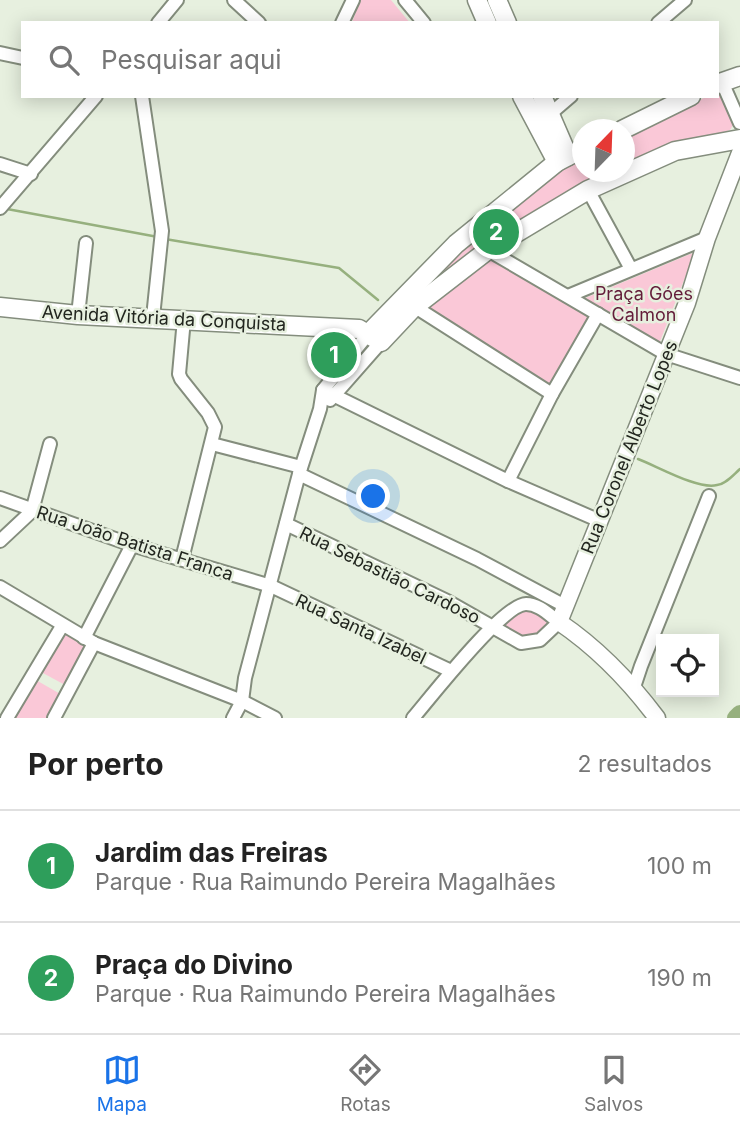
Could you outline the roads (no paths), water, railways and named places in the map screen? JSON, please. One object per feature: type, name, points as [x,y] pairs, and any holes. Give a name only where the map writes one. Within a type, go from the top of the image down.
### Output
[{"type":"main road","points":[[477,0],[487,21]]},
{"type":"main road","points":[[496,0],[506,21]]},
{"type":"main road","points":[[524,98],[569,156]]},
{"type":"main road","points":[[543,98],[569,156]]},
{"type":"main road","points":[[635,124],[687,98]]},
{"type":"main road","points":[[408,302],[588,190],[675,151],[740,138]]},
{"type":"main road","points":[[375,337],[456,244],[569,156]]},
{"type":"main road","name":"Avenida Vitória da Conquista","points":[[0,307],[78,315],[359,329],[375,337]]},
{"type":"street","points":[[160,21],[177,0]]},
{"type":"street","points":[[234,0],[257,21]]},
{"type":"street","points":[[343,21],[353,0]]},
{"type":"street","points":[[405,0],[422,21]]},
{"type":"street","points":[[660,21],[685,0]]},
{"type":"street","points":[[0,53],[21,58]]},
{"type":"street","points":[[730,81],[740,123]]},
{"type":"street","points":[[3,204],[94,98]]},
{"type":"street","points":[[142,98],[162,231],[153,317]]},
{"type":"street","points":[[550,114],[569,98]]},
{"type":"street","name":"Rua Coronel Alberto Lopes","points":[[559,622],[687,303],[707,238],[740,153]]},
{"type":"street","points":[[0,164],[31,174]]},
{"type":"street","points":[[588,190],[631,269]]},
{"type":"street","points":[[568,296],[707,238]]},
{"type":"street","points":[[78,315],[86,243]]},
{"type":"street","points":[[488,250],[666,354],[738,377]]},
{"type":"street","points":[[408,302],[552,394]]},
{"type":"street","points":[[508,481],[552,394],[598,314]]},
{"type":"street","points":[[182,559],[215,427],[179,374],[184,319]]},
{"type":"street","points":[[233,718],[242,701],[245,678],[300,470],[320,410],[329,393],[375,337]]},
{"type":"street","points":[[329,393],[508,481],[600,521]]},
{"type":"street","points":[[0,541],[32,511],[50,444]]},
{"type":"street","points":[[212,444],[300,470],[565,606]]},
{"type":"street","points":[[634,687],[709,496]]},
{"type":"street","name":"Rua João Batista Franca","points":[[0,498],[131,545],[271,586]]},
{"type":"street","name":"Rua Sebastião Cardoso","points":[[286,524],[447,601],[513,639],[531,643],[547,635],[559,622]]},
{"type":"street","points":[[54,718],[131,545]]},
{"type":"street","name":"Rua Santa Izabel","points":[[271,586],[451,671]]},
{"type":"street","points":[[0,587],[89,640],[242,701],[275,718]]},
{"type":"street","points":[[413,718],[451,671],[512,608],[527,604],[542,609],[571,630],[634,687],[657,718]]},
{"type":"street","points":[[7,718],[62,626]]},
{"type":"waterway","points":[[7,209],[158,237]]},
{"type":"waterway","points":[[165,239],[339,268],[378,300]]},
{"type":"waterway","points":[[638,459],[689,481],[709,486],[723,483],[740,469]]},
{"type":"waterway","points":[[736,718],[740,714]]},
{"type":"place","name":"Praça do Divino","points":[[496,232]]},
{"type":"place","name":"Jardim das Freiras","points":[[334,355]]},
{"type":"park label","name":"Praça Góes Calmon","points":[[644,303]]}]
